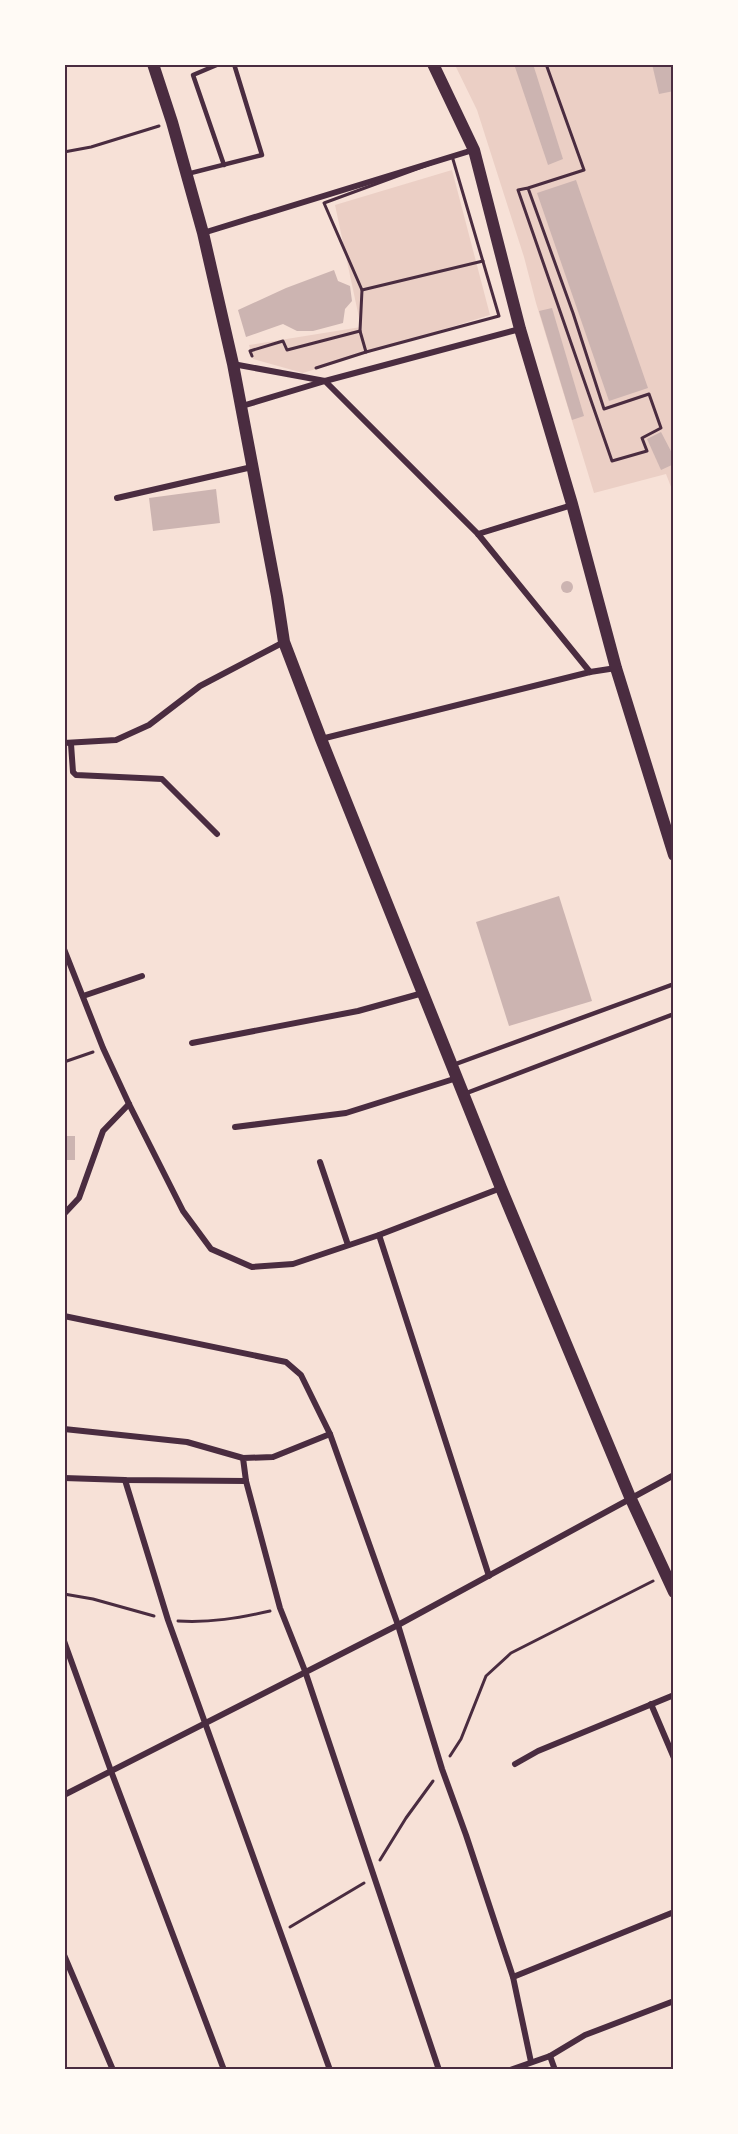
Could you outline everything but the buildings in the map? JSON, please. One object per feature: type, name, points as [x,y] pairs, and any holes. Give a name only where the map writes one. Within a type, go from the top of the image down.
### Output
[{"type":"main road","points":[[153,64],[203,233],[233,364],[284,642],[501,1188],[630,1497],[674,1592]]},
{"type":"main road","points":[[433,64],[474,150],[520,329],[573,504],[616,668],[674,855]]},
{"type":"street","points":[[203,233],[474,150]]},
{"type":"street","points":[[242,406],[325,381],[520,329]]},
{"type":"street","points":[[233,364],[325,381],[478,534],[590,672]]},
{"type":"street","points":[[117,498],[252,467]]},
{"type":"street","points":[[478,534],[573,504]]},
{"type":"street","points":[[217,834],[162,779],[76,776],[73,772],[68,744],[116,740],[149,725],[200,686],[284,642]]},
{"type":"street","points":[[321,739],[590,672],[616,668]]},
{"type":"street","points":[[64,949],[103,1048],[129,1104],[183,1211],[211,1249],[252,1267],[293,1264],[379,1235],[501,1188]]},
{"type":"street","points":[[83,996],[142,976]]},
{"type":"street","points":[[192,1043],[358,1011],[424,993]]},
{"type":"street","points":[[236,1126],[346,1113],[457,1078]]},
{"type":"street","points":[[64,1214],[79,1198],[103,1131],[129,1104]]},
{"type":"street","points":[[320,1162],[348,1245]]},
{"type":"street","points":[[379,1235],[489,1576]]},
{"type":"street","points":[[64,1316],[286,1362],[301,1375],[330,1434],[398,1625],[442,1769],[513,1977],[531,2062]]},
{"type":"street","points":[[64,1429],[188,1442],[243,1458],[273,1457],[330,1434]]},
{"type":"street","points":[[243,1458],[246,1481],[280,1608],[305,1671],[440,2070]]},
{"type":"street","points":[[64,1796],[398,1625],[674,1475]]},
{"type":"street","points":[[64,1478],[246,1481]]},
{"type":"street","points":[[125,1480],[168,1620],[330,2070]]},
{"type":"street","points":[[64,1641],[224,2070]]},
{"type":"street","points":[[515,1764],[538,1751],[674,1695]]},
{"type":"street","points":[[651,1704],[674,1758]]},
{"type":"street","points":[[513,1977],[674,1912]]},
{"type":"street","points":[[64,1955],[113,2070]]},
{"type":"street","points":[[510,2070],[550,2056],[585,2035],[674,2001]]},
{"type":"street","points":[[550,2056],[555,2070]]},
{"type":"lane","points":[[219,64],[193,75],[224,165]]},
{"type":"lane","points":[[187,174],[262,155],[234,64]]},
{"type":"lane","points":[[451,1065],[674,984]]},
{"type":"lane","points":[[464,1094],[674,1014]]},
{"type":"path","points":[[528,188],[573,313],[604,409],[649,394],[661,428],[642,438],[647,451],[612,461],[518,190],[584,170],[546,64]]},
{"type":"path","points":[[64,152],[116,140],[172,122]]},
{"type":"path","points":[[312,369],[499,316],[452,156],[324,202],[362,290],[360,331],[366,352]]},
{"type":"path","points":[[362,290],[483,261]]},
{"type":"path","points":[[253,360],[250,351],[283,341],[287,350],[360,331]]},
{"type":"path","points":[[64,1062],[103,1048]]},
{"type":"path","points":[[281,1932],[361,1885],[372,1873],[406,1818],[461,1739],[486,1676],[511,1653],[666,1575]]},
{"type":"path","points":[[64,1594],[93,1599],[168,1620],[198,1622],[238,1619],[280,1608]]},
{"type":"shaded area","points":[[455,65],[673,65],[673,492],[666,474],[594,493],[524,257],[477,110]]},
{"type":"shaded area","points":[[452,170],[490,315],[303,373],[253,359],[249,345],[361,327],[335,205]]}]
